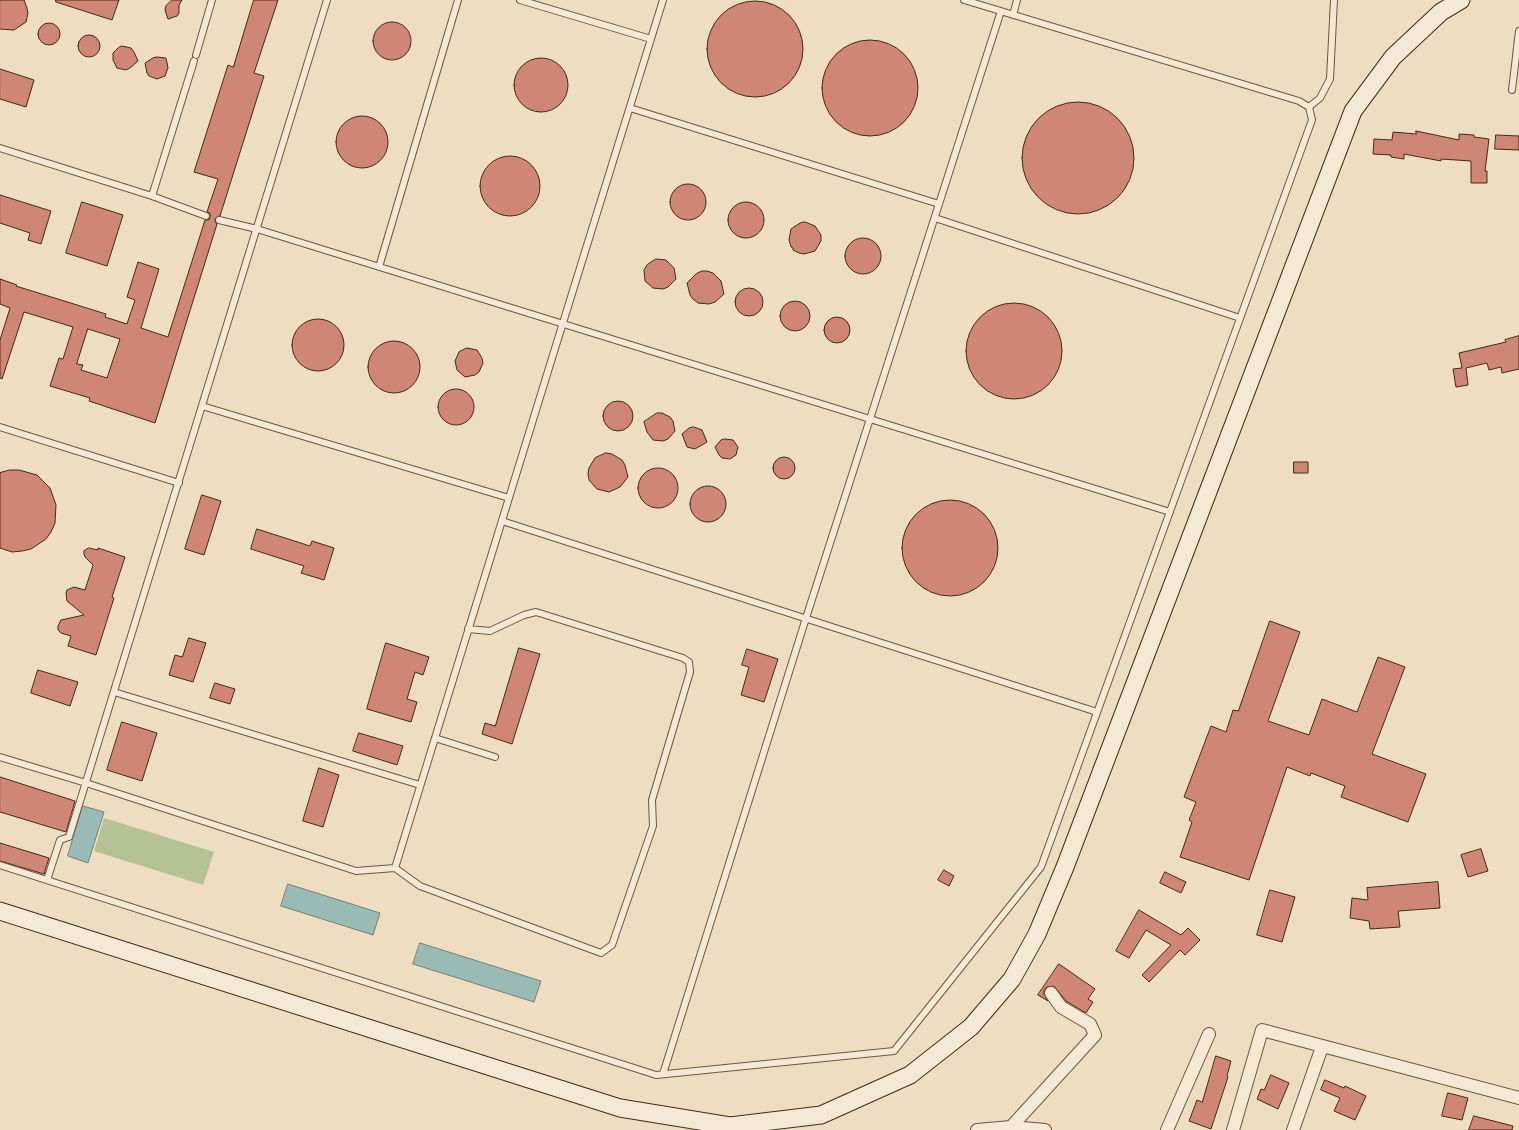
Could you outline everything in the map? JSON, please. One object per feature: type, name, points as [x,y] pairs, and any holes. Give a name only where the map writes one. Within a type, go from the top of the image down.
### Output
[{"type":"street","points":[[0,911],[620,1108],[730,1126],[821,1115],[910,1075],[971,1027],[1012,979],[1037,934],[1065,867],[1353,111],[1393,57],[1441,12],[1461,0]]},
{"type":"street","points":[[1011,1127],[1095,1035],[1090,1024],[1061,1007],[1051,993]]},
{"type":"street","points":[[1233,1130],[1262,1030],[1519,1098]]},
{"type":"street","points":[[1167,1130],[1209,1034]]},
{"type":"street","points":[[1292,1130],[1322,1047]]},
{"type":"street","points":[[977,1130],[1011,1127],[1045,1130]]},
{"type":"lane","points":[[152,196],[212,0]]},
{"type":"lane","points":[[48,880],[60,840],[69,837],[328,0]]},
{"type":"lane","points":[[380,267],[458,0]]},
{"type":"lane","points":[[520,0],[651,39]]},
{"type":"lane","points":[[395,868],[663,0]]},
{"type":"lane","points":[[0,865],[656,1075],[894,1051],[1041,867],[1312,120],[1309,107],[1299,101],[964,0]]},
{"type":"lane","points":[[1013,15],[1017,0]]},
{"type":"lane","points":[[1309,107],[1320,98],[1330,79],[1334,0]]},
{"type":"lane","points":[[663,1074],[806,618],[1001,11]]},
{"type":"lane","points":[[1512,90],[1519,31]]},
{"type":"lane","points":[[630,108],[939,204]]},
{"type":"lane","points":[[0,148],[152,196],[206,216]]},
{"type":"lane","points":[[935,218],[1240,318]]},
{"type":"lane","points":[[218,220],[257,229],[1170,512]]},
{"type":"lane","points":[[202,406],[509,498]]},
{"type":"lane","points":[[0,427],[178,483]]},
{"type":"lane","points":[[502,521],[1097,712]]},
{"type":"lane","points":[[0,757],[86,783],[356,871],[395,868],[420,886],[601,953],[612,945],[653,826],[652,800],[690,672],[690,662],[683,658],[536,612],[524,615],[490,631],[468,629]]},
{"type":"lane","points":[[114,692],[420,784]]},
{"type":"lane","points":[[435,738],[495,757]]},
{"type":"green space","points":[[104,818],[214,852],[203,885],[94,851]]},
{"type":"water","points":[[83,806],[104,812],[88,863],[68,856]]},
{"type":"water","points":[[288,884],[380,913],[373,935],[281,906]]},
{"type":"water","points":[[420,943],[541,981],[534,1002],[413,964]]},
{"type":"building","points":[[0,0],[24,0],[28,13],[26,22],[14,30],[0,29]]},
{"type":"building","points":[[56,0],[119,0],[112,20],[56,2]]},
{"type":"building","points":[[172,0],[182,0],[179,5],[179,13],[177,16],[168,19],[165,10],[166,6]]},
{"type":"building","points":[[254,0],[278,0],[254,73],[264,76],[220,216],[215,219],[217,224],[155,423],[89,401],[90,398],[50,386],[59,358],[63,359],[73,327],[24,312],[2,379],[0,378],[0,340],[10,308],[0,304],[0,279],[17,285],[16,286],[106,314],[105,317],[127,324],[135,300],[127,297],[138,262],[159,269],[141,328],[168,337],[205,220],[209,220],[210,217],[210,213],[207,212],[218,179],[194,172],[228,65],[233,67]],"holes":[[[88,329],[120,339],[107,378],[81,370],[83,365],[77,364]]]},
{"type":"building","points":[[755,1],[773,5],[782,9],[789,15],[795,22],[799,31],[803,49],[799,67],[795,76],[789,83],[782,89],[773,93],[755,97],[737,93],[728,89],[721,83],[715,76],[711,67],[707,49],[711,31],[715,22],[721,15],[728,9],[737,5]]},
{"type":"building","points":[[388,22],[396,22],[408,31],[411,41],[408,51],[402,57],[396,60],[388,60],[376,51],[373,45],[373,37],[382,25]]},
{"type":"building","points":[[49,23],[57,26],[60,34],[57,42],[49,45],[41,42],[38,34],[41,26]]},
{"type":"building","points":[[89,35],[97,38],[100,46],[97,54],[89,57],[81,54],[78,46],[81,38]]},
{"type":"building","points":[[870,40],[888,44],[897,48],[904,54],[910,61],[914,70],[918,88],[914,106],[910,115],[904,122],[897,128],[888,132],[870,136],[852,132],[843,128],[836,122],[830,115],[826,106],[822,88],[826,70],[830,61],[836,54],[843,48],[852,44]]},
{"type":"building","points":[[122,46],[131,48],[138,61],[126,70],[117,68],[113,60],[113,53]]},
{"type":"building","points":[[157,57],[166,58],[168,68],[165,76],[157,79],[149,76],[145,63]]},
{"type":"building","points":[[541,58],[551,60],[560,66],[566,75],[568,85],[566,95],[560,104],[551,110],[541,112],[531,110],[522,104],[516,95],[514,85],[516,75],[522,66],[531,60]]},
{"type":"building","points":[[0,69],[34,80],[26,107],[0,99]]},
{"type":"building","points":[[1078,102],[1100,106],[1118,118],[1130,136],[1134,158],[1130,180],[1118,198],[1100,210],[1078,214],[1056,210],[1038,198],[1026,180],[1022,158],[1026,136],[1038,118],[1056,106]]},
{"type":"building","points":[[362,116],[372,118],[380,124],[386,132],[388,142],[386,152],[380,160],[372,166],[362,168],[352,166],[344,160],[338,152],[336,142],[338,132],[344,124],[352,118]]},
{"type":"building","points":[[1416,131],[1459,140],[1459,134],[1474,135],[1474,137],[1489,139],[1485,171],[1487,171],[1487,183],[1471,183],[1471,161],[1441,159],[1441,161],[1404,154],[1404,159],[1391,157],[1391,155],[1373,154],[1374,139],[1392,140],[1393,132],[1416,134]]},
{"type":"building","points":[[1496,135],[1519,136],[1519,150],[1495,149]]},
{"type":"building","points":[[510,156],[527,161],[535,169],[540,186],[535,203],[527,211],[510,216],[493,211],[485,203],[480,186],[485,169],[493,161]]},
{"type":"building","points":[[692,184],[701,189],[705,195],[705,209],[701,215],[692,220],[684,220],[675,215],[671,209],[670,198],[675,189],[681,185]]},
{"type":"building","points":[[0,195],[51,211],[41,244],[28,240],[30,233],[0,223]]},
{"type":"building","points":[[82,202],[123,215],[107,266],[66,253]]},
{"type":"building","points":[[746,202],[759,207],[764,220],[759,233],[746,238],[733,233],[728,220],[733,207]]},
{"type":"building","points":[[805,222],[815,226],[821,235],[821,241],[815,251],[804,254],[793,250],[789,240],[791,229],[800,223]]},
{"type":"building","points":[[863,238],[876,243],[881,256],[876,269],[863,274],[850,269],[845,256],[850,243]]},
{"type":"building","points":[[656,259],[666,260],[674,268],[676,279],[668,287],[663,289],[653,288],[645,281],[644,270],[647,265]]},
{"type":"building","points":[[702,271],[713,273],[721,281],[724,294],[715,302],[709,304],[698,303],[693,299],[690,295],[687,283],[696,274]]},
{"type":"building","points":[[749,288],[759,292],[763,302],[759,312],[749,316],[739,312],[735,302],[739,292]]},
{"type":"building","points":[[795,301],[805,306],[810,316],[805,326],[795,331],[785,326],[780,316],[785,306]]},
{"type":"building","points":[[1014,303],[1032,307],[1041,311],[1048,317],[1054,324],[1058,333],[1062,351],[1058,369],[1054,378],[1048,385],[1041,391],[1032,395],[1014,399],[996,395],[987,391],[980,385],[974,378],[970,369],[966,351],[970,333],[974,324],[980,317],[987,311],[996,307]]},
{"type":"building","points":[[837,317],[846,321],[850,330],[846,339],[837,343],[828,339],[824,330],[828,321]]},
{"type":"building","points":[[313,319],[323,319],[337,326],[344,340],[344,350],[337,364],[323,371],[313,371],[303,367],[296,360],[292,350],[292,340],[296,330],[303,323]]},
{"type":"building","points":[[1519,336],[1519,369],[1502,373],[1501,367],[1489,370],[1487,363],[1466,368],[1468,385],[1456,387],[1453,369],[1462,368],[1459,353],[1506,342],[1505,340]]},
{"type":"building","points":[[389,341],[399,341],[408,345],[416,353],[420,362],[420,372],[416,381],[408,389],[399,393],[389,393],[380,389],[372,381],[368,372],[368,362],[372,353],[380,345]]},
{"type":"building","points":[[467,348],[477,350],[483,363],[479,372],[475,375],[465,377],[457,370],[455,361],[459,352]]},
{"type":"building","points":[[459,389],[469,394],[473,400],[473,414],[469,420],[463,424],[453,425],[443,420],[439,414],[438,404],[443,394],[449,390]]},
{"type":"building","points":[[618,401],[629,405],[633,416],[629,427],[618,431],[607,427],[603,416],[607,405]]},
{"type":"building","points":[[657,413],[662,413],[670,417],[673,421],[675,431],[668,439],[663,441],[653,440],[647,432],[644,422]]},
{"type":"building","points":[[694,427],[702,430],[707,442],[695,449],[687,447],[682,434],[689,428]]},
{"type":"building","points":[[721,440],[733,440],[738,447],[736,455],[730,459],[722,458],[715,447]]},
{"type":"building","points":[[606,453],[612,454],[622,460],[628,477],[620,487],[609,492],[597,489],[589,480],[588,474],[589,468],[595,458]]},
{"type":"building","points":[[784,457],[792,460],[795,468],[792,476],[784,479],[776,476],[773,468],[776,460]]},
{"type":"building","points":[[1294,462],[1308,462],[1308,473],[1294,473]]},
{"type":"building","points":[[658,468],[672,474],[678,488],[672,502],[658,508],[644,502],[638,488],[644,474]]},
{"type":"building","points":[[10,470],[19,470],[37,475],[50,488],[56,505],[55,523],[46,539],[31,549],[12,552],[0,548],[0,473]]},
{"type":"building","points":[[712,486],[721,491],[725,497],[725,511],[721,517],[712,522],[704,522],[695,517],[691,511],[690,500],[695,491],[701,487]]},
{"type":"building","points":[[202,495],[221,501],[204,555],[185,549]]},
{"type":"building","points":[[950,500],[968,503],[984,514],[995,530],[998,548],[995,566],[984,582],[968,593],[950,596],[932,593],[916,582],[905,566],[902,548],[905,530],[916,514],[932,503]]},
{"type":"building","points":[[257,529],[310,546],[312,541],[334,548],[324,580],[301,573],[304,566],[251,549]]},
{"type":"building","points":[[89,548],[98,550],[98,548],[125,557],[96,655],[68,646],[71,636],[61,633],[58,630],[61,620],[84,615],[67,601],[66,593],[67,590],[74,587],[85,590],[93,565],[84,554],[84,551]]},
{"type":"building","points":[[1270,621],[1300,632],[1268,721],[1309,735],[1322,699],[1357,712],[1378,657],[1405,667],[1372,754],[1426,774],[1408,822],[1341,797],[1345,786],[1311,773],[1310,776],[1287,767],[1249,880],[1180,857],[1192,822],[1189,820],[1196,802],[1184,797],[1211,726],[1226,732],[1233,710],[1238,711]]},
{"type":"building","points":[[189,638],[206,643],[193,682],[169,675],[175,655],[182,657]]},
{"type":"building","points":[[386,643],[429,657],[423,675],[415,672],[407,699],[417,702],[411,722],[367,709]]},
{"type":"building","points":[[519,648],[540,654],[512,744],[482,734],[485,723],[495,726]]},
{"type":"building","points":[[747,649],[778,659],[764,702],[741,695],[749,667],[742,665]]},
{"type":"building","points":[[38,670],[78,682],[70,706],[31,693]]},
{"type":"building","points":[[215,683],[235,689],[230,704],[210,698]]},
{"type":"building","points":[[122,722],[157,733],[142,781],[107,770]]},
{"type":"building","points":[[359,733],[403,746],[397,765],[353,751]]},
{"type":"building","points":[[319,768],[339,775],[323,827],[303,821]]},
{"type":"building","points":[[0,777],[75,801],[66,832],[0,812]]},
{"type":"building","points":[[0,843],[49,858],[44,874],[0,861]]},
{"type":"building","points":[[1481,849],[1488,871],[1468,877],[1461,855]]},
{"type":"building","points":[[944,870],[954,876],[949,886],[938,880]]},
{"type":"building","points":[[1165,872],[1186,882],[1181,893],[1160,883]]},
{"type":"building","points":[[1438,882],[1440,908],[1398,911],[1400,927],[1370,929],[1369,921],[1350,918],[1352,898],[1368,900],[1367,888]]},
{"type":"building","points":[[1270,890],[1295,897],[1282,942],[1257,935]]},
{"type":"building","points":[[1139,910],[1181,935],[1188,928],[1200,940],[1185,955],[1180,950],[1149,982],[1142,975],[1171,945],[1146,930],[1129,958],[1116,951]]},
{"type":"building","points":[[1059,964],[1095,989],[1088,999],[1093,1002],[1086,1013],[1066,1001],[1054,986],[1047,987],[1044,990],[1044,994],[1048,1001],[1038,995]]},
{"type":"building","points":[[1216,1056],[1231,1061],[1228,1077],[1211,1129],[1189,1121],[1197,1100],[1202,1102]]},
{"type":"building","points":[[1271,1075],[1289,1083],[1278,1109],[1257,1099],[1261,1089],[1264,1090]]},
{"type":"building","points":[[1325,1080],[1344,1088],[1345,1086],[1366,1096],[1355,1120],[1334,1111],[1340,1098],[1321,1090]]},
{"type":"building","points":[[1448,1093],[1468,1098],[1462,1120],[1442,1116]]},
{"type":"building","points":[[1474,1116],[1513,1126],[1512,1130],[1469,1130]]}]
